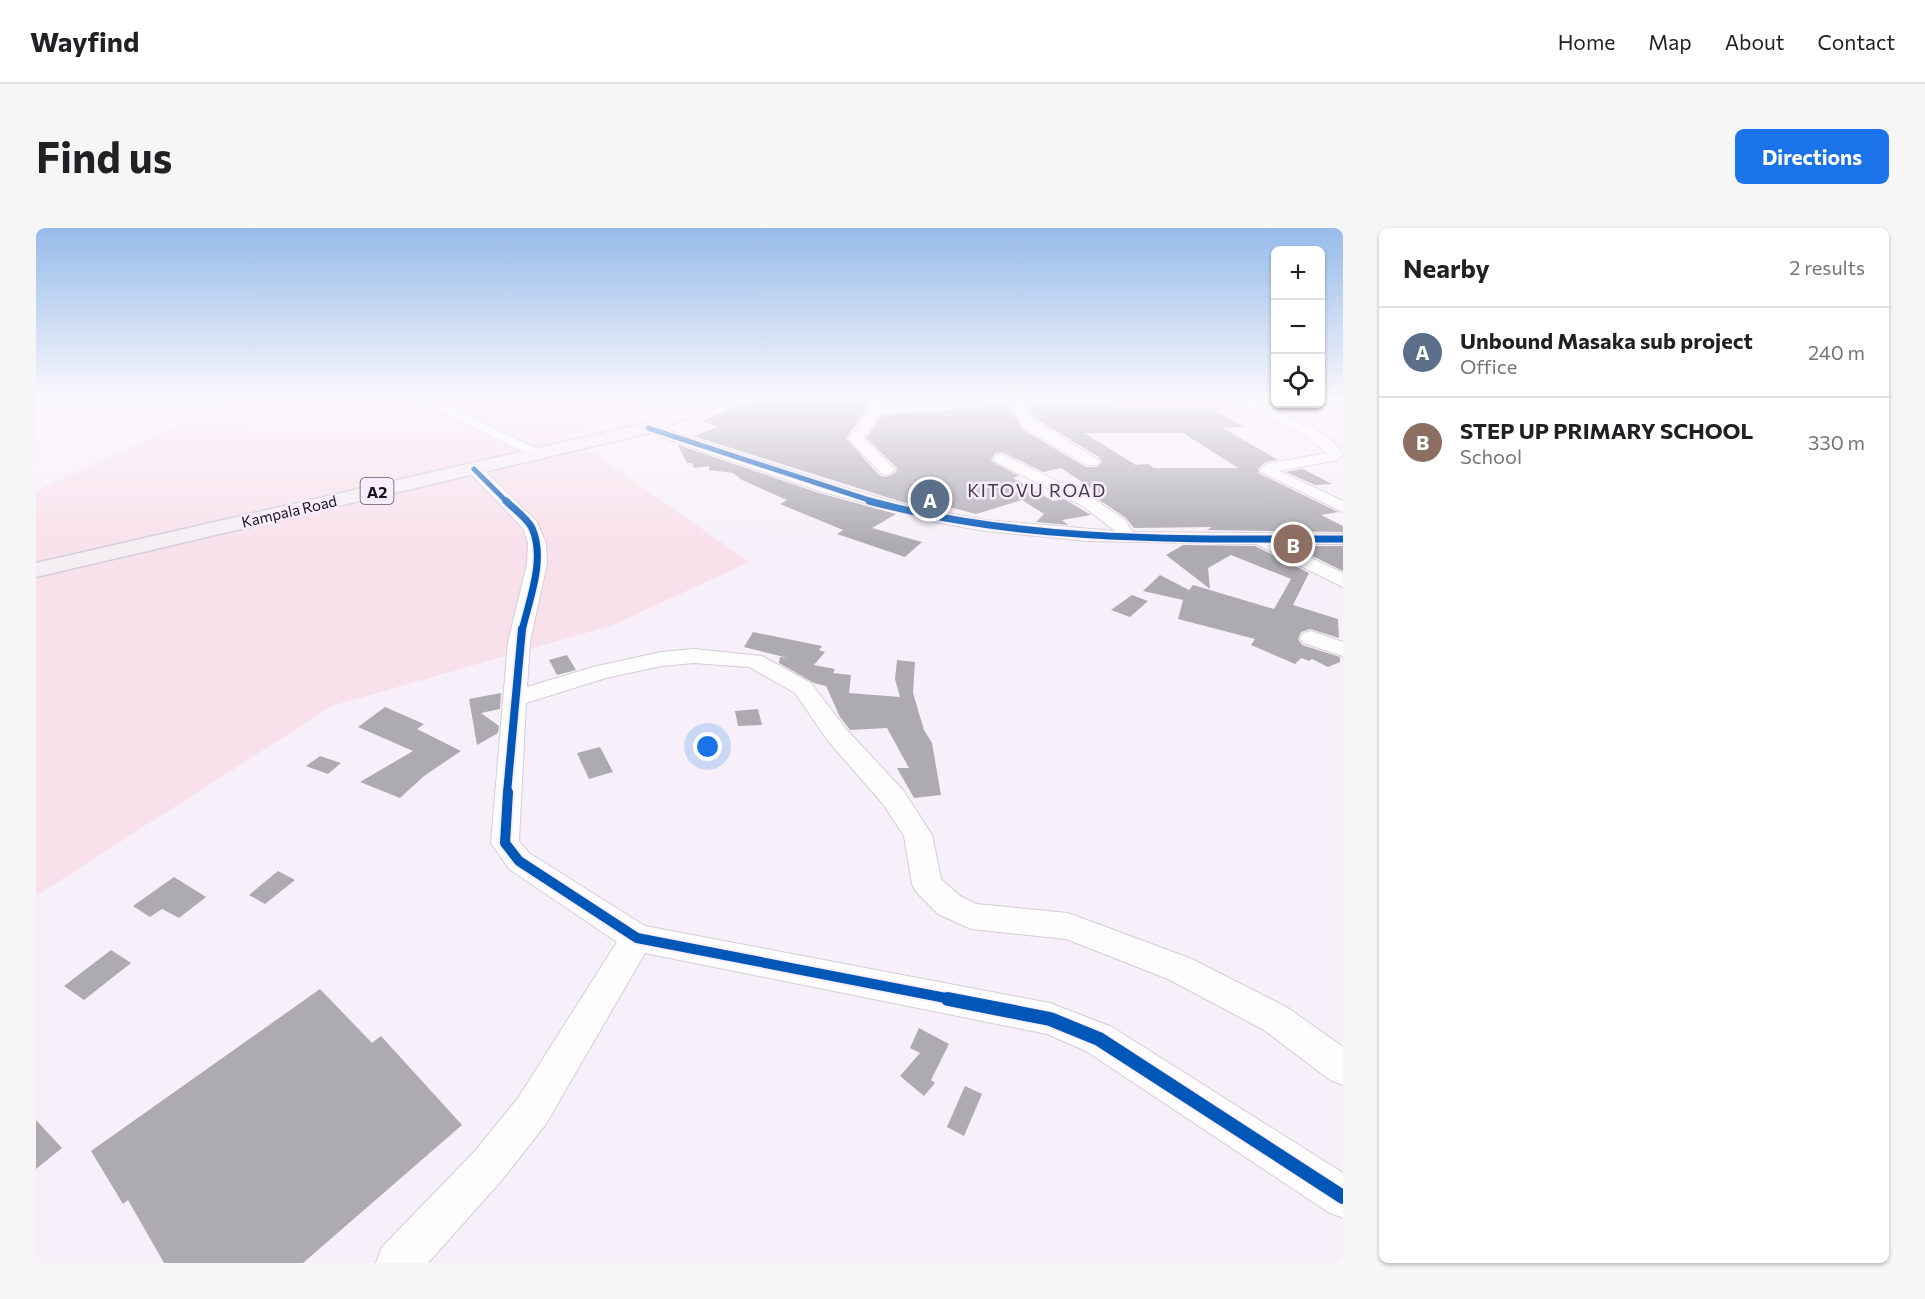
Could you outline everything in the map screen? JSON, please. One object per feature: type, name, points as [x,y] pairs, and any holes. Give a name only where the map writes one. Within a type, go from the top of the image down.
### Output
[{"type":"main road","name":"Kampala Road","points":[[36,570],[554,449]]},
{"type":"street","points":[[530,449],[538,453]]},
{"type":"street","points":[[710,449],[796,479],[934,517],[1046,533],[1343,539]]},
{"type":"street","points":[[866,449],[887,470]]},
{"type":"street","points":[[1071,449],[1092,462]]},
{"type":"street","points":[[1332,449],[1335,453],[1332,458],[1273,466],[1267,471],[1343,507]]},
{"type":"street","points":[[1001,459],[1077,496],[1122,526],[1127,536]]},
{"type":"street","points":[[474,469],[531,526],[537,543],[537,564],[519,642],[513,699],[506,843],[519,861],[637,938],[1050,1019],[1099,1039],[1343,1197]]},
{"type":"street","points":[[1254,538],[1343,581]]},
{"type":"street","points":[[1311,638],[1343,649]]},
{"type":"street","points":[[513,699],[601,672],[661,660],[694,656],[754,661],[803,688],[837,735],[893,797],[918,835],[927,884],[949,905],[971,916],[1068,926],[1180,969],[1276,1019],[1343,1068]]},
{"type":"street","points":[[399,1263],[488,1166],[532,1111],[637,938]]},
{"type":"shaded area","points":[[126,449],[588,449],[749,562],[613,625],[332,706],[36,896],[36,491]]},
{"type":"building","points":[[680,449],[691,449],[819,493],[896,514],[872,528],[922,542],[905,557],[837,534],[843,530],[780,504],[787,500],[742,480],[733,473],[709,470],[709,466],[694,468],[692,463],[687,463]]},
{"type":"building","points":[[735,449],[856,449],[879,475],[886,477],[896,472],[897,468],[878,449],[1056,449],[1086,467],[1097,467],[1102,462],[1099,457],[1086,449],[1110,449],[1136,465],[1148,464],[1154,468],[1238,468],[1209,449],[1260,449],[1278,460],[1266,462],[1258,469],[1258,473],[1338,512],[1321,515],[1343,526],[1343,532],[1207,530],[1212,527],[1134,528],[1126,518],[1092,495],[1100,494],[1061,468],[1043,472],[1002,452],[994,454],[991,461],[1019,476],[1013,478],[1053,501],[1064,499],[1091,515],[1062,520],[1068,525],[1036,522],[1044,514],[1022,500],[976,514],[919,499],[912,504]]},
{"type":"building","points":[[1301,469],[1332,484],[1315,485],[1286,472]]},
{"type":"building","points":[[1183,545],[1255,546],[1309,573],[1293,605],[1338,619],[1339,638],[1310,629],[1301,632],[1298,639],[1302,645],[1340,657],[1340,662],[1328,667],[1312,659],[1309,661],[1301,658],[1295,664],[1251,645],[1255,639],[1178,619],[1183,600],[1143,591],[1160,575],[1189,590],[1193,585],[1274,609],[1291,579],[1231,555],[1208,568],[1210,589],[1166,555]]},
{"type":"building","points":[[1292,546],[1343,546],[1343,571]]},
{"type":"building","points":[[1132,595],[1148,601],[1130,617],[1111,610]]},
{"type":"building","points":[[753,632],[822,646],[819,650],[825,652],[814,665],[835,669],[833,673],[851,675],[849,693],[900,697],[895,679],[897,660],[915,662],[913,693],[924,730],[932,743],[941,795],[914,798],[897,768],[909,768],[887,728],[850,730],[840,717],[826,686],[814,683],[779,663],[780,657],[788,658],[744,647]]},
{"type":"building","points":[[567,655],[576,670],[557,675],[549,660]]},
{"type":"building","points":[[501,693],[500,709],[481,713],[499,726],[498,733],[477,745],[469,699]]},
{"type":"building","points":[[385,707],[424,724],[417,729],[461,751],[424,776],[400,798],[360,782],[413,751],[358,727]]},
{"type":"building","points":[[758,709],[762,725],[738,726],[735,711]]},
{"type":"building","points":[[600,747],[613,772],[589,779],[577,753]]},
{"type":"building","points":[[320,756],[341,763],[328,774],[306,766]]},
{"type":"building","points":[[278,871],[295,880],[265,904],[249,895]]},
{"type":"building","points":[[174,877],[206,897],[179,918],[162,909],[150,917],[133,906]]},
{"type":"building","points":[[111,950],[131,963],[84,1000],[64,986]]},
{"type":"building","points":[[320,989],[372,1043],[381,1036],[462,1125],[303,1263],[164,1263],[128,1200],[123,1204],[91,1151]]},
{"type":"building","points":[[919,1028],[949,1044],[931,1080],[935,1083],[924,1096],[900,1076],[920,1053],[910,1048]]},
{"type":"building","points":[[965,1086],[982,1094],[964,1136],[947,1127]]},
{"type":"building","points":[[36,1120],[62,1148],[36,1169]]},
{"type":"cycle path","points":[[711,449],[862,499],[898,509],[985,526],[1036,532],[1138,538],[1343,539]]},
{"type":"cycle path","points":[[474,469],[531,526],[537,543],[537,564],[519,642],[505,825],[505,843],[519,861],[637,938],[1050,1019],[1099,1039],[1343,1197]]},
{"type":"place","name":"Unbound Masaka sub project","points":[[930,499]]},
{"type":"place","name":"STEP UP PRIMARY SCHOOL","points":[[1293,544]]},
{"type":"district","name":"KITOVU ROAD","points":[[1037,490]]}]
